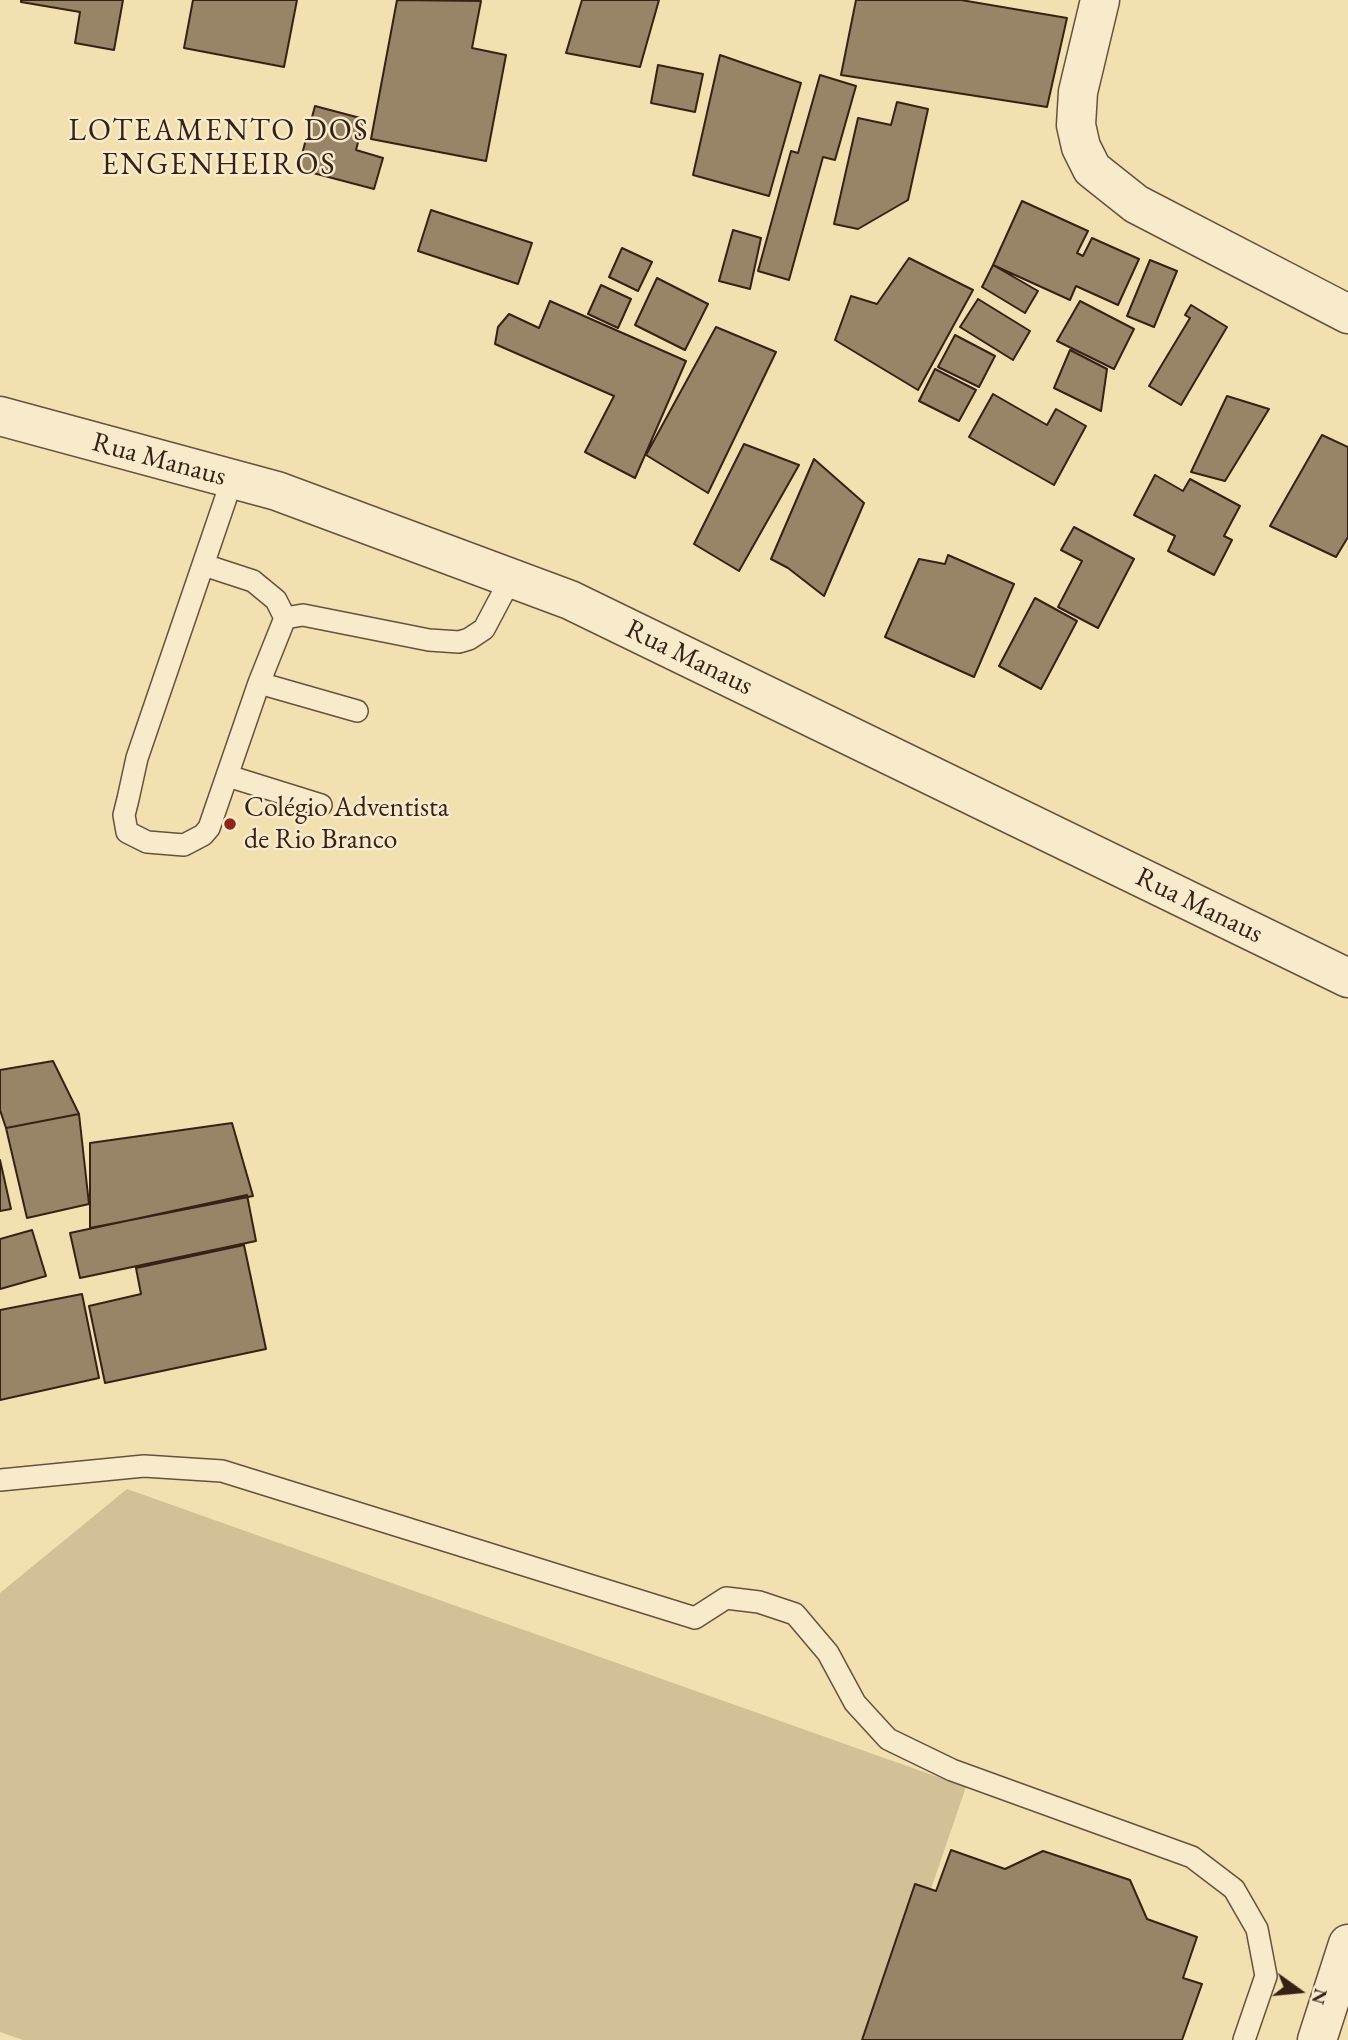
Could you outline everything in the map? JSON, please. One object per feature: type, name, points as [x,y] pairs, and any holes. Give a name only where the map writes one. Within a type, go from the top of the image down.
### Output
[{"type":"street","points":[[1100,0],[1078,92],[1076,125],[1081,147],[1092,169],[1136,204],[1348,314]]},
{"type":"street","name":"Rua Manaus","points":[[0,416],[277,491],[570,600],[1348,978]]},
{"type":"street","points":[[1317,2040],[1348,1944]]},
{"type":"lane","points":[[204,565],[253,581],[276,600],[285,618],[209,828],[184,845],[147,842],[127,832],[124,815],[137,758],[232,480]]},
{"type":"lane","points":[[285,618],[303,615],[429,640],[458,642],[469,639],[484,629],[511,578]]},
{"type":"lane","points":[[260,684],[357,711]]},
{"type":"lane","points":[[228,776],[321,805]]},
{"type":"lane","points":[[0,1480],[144,1466],[222,1471],[695,1618],[726,1598],[759,1602],[795,1614],[828,1653],[855,1703],[888,1739],[952,1770],[1192,1857],[1234,1889],[1257,1929],[1266,1976],[1244,2040]]},
{"type":"shaded area","points":[[127,1489],[966,1787],[879,2040],[23,2040],[0,2032],[0,1593]]},
{"type":"building","points":[[21,0],[123,0],[114,50],[75,43],[80,12]]},
{"type":"building","points":[[193,0],[297,0],[284,67],[184,48]]},
{"type":"building","points":[[397,0],[481,1],[472,48],[506,55],[486,161],[371,139]]},
{"type":"building","points":[[582,0],[659,0],[640,67],[566,53]]},
{"type":"building","points":[[856,0],[961,0],[1067,18],[1047,107],[841,75]]},
{"type":"building","points":[[720,55],[801,83],[769,196],[693,175]]},
{"type":"building","points":[[658,65],[703,74],[695,112],[651,103]]},
{"type":"building","points":[[820,75],[856,86],[835,160],[823,157],[789,280],[758,271],[791,151],[798,153]]},
{"type":"building","points":[[897,102],[928,109],[908,200],[858,229],[834,224],[858,118],[891,125]]},
{"type":"building","points":[[315,106],[364,119],[356,150],[383,158],[374,189],[298,169]]},
{"type":"building","points":[[1022,201],[1088,231],[1077,253],[1083,256],[1092,238],[1139,259],[1118,305],[1076,286],[1070,300],[993,265]]},
{"type":"building","points":[[431,210],[532,243],[518,284],[418,251]]},
{"type":"building","points":[[733,230],[761,238],[750,289],[719,281]]},
{"type":"building","points":[[622,248],[652,262],[638,291],[609,277]]},
{"type":"building","points":[[909,258],[973,290],[918,390],[835,340],[851,296],[877,304]]},
{"type":"building","points":[[1150,260],[1177,271],[1154,327],[1127,316]]},
{"type":"building","points":[[993,265],[1038,291],[1025,313],[982,287]]},
{"type":"building","points":[[657,278],[708,304],[685,350],[635,325]]},
{"type":"building","points":[[601,285],[631,299],[618,328],[588,314]]},
{"type":"building","points":[[978,299],[1030,331],[1013,360],[960,327]]},
{"type":"building","points":[[550,301],[686,361],[635,478],[585,452],[614,396],[495,344],[498,327],[509,314],[539,328]]},
{"type":"building","points":[[1080,301],[1134,329],[1114,369],[1057,341]]},
{"type":"building","points":[[1191,305],[1227,327],[1181,405],[1149,386],[1190,318],[1185,315]]},
{"type":"building","points":[[716,327],[776,352],[708,493],[646,455]]},
{"type":"building","points":[[955,335],[995,356],[979,387],[938,367]]},
{"type":"building","points":[[1070,350],[1107,369],[1101,411],[1054,388]]},
{"type":"building","points":[[935,369],[976,390],[959,421],[919,401]]},
{"type":"building","points":[[993,394],[1047,425],[1056,409],[1086,426],[1054,485],[969,437]]},
{"type":"building","points":[[1227,396],[1269,409],[1225,481],[1191,472]]},
{"type":"building","points":[[1322,435],[1348,447],[1348,537],[1336,557],[1270,526]]},
{"type":"building","points":[[744,444],[799,465],[739,571],[694,544]]},
{"type":"building","points":[[814,459],[864,503],[824,596],[788,568],[771,559]]},
{"type":"building","points":[[1155,475],[1183,491],[1190,479],[1240,506],[1224,536],[1232,540],[1214,575],[1168,551],[1175,536],[1134,515]]},
{"type":"building","points":[[1074,527],[1134,559],[1098,628],[1058,607],[1082,561],[1061,550]]},
{"type":"building","points":[[948,555],[1014,584],[974,677],[885,637],[919,559],[945,564]]},
{"type":"building","points":[[1035,598],[1077,621],[1041,689],[999,666]]},
{"type":"building","points":[[53,1061],[79,1114],[6,1128],[0,1110],[0,1070]]},
{"type":"building","points":[[79,1114],[89,1204],[27,1218],[6,1128]]},
{"type":"building","points":[[232,1123],[253,1196],[90,1228],[90,1143]]},
{"type":"building","points":[[0,1160],[11,1209],[0,1211]]},
{"type":"building","points":[[247,1195],[256,1241],[80,1278],[70,1233]]},
{"type":"building","points":[[32,1230],[46,1276],[0,1289],[0,1239]]},
{"type":"building","points":[[244,1245],[266,1349],[105,1383],[89,1306],[141,1294],[136,1268]]},
{"type":"building","points":[[82,1294],[99,1378],[0,1400],[0,1310]]},
{"type":"building","points":[[951,1850],[1005,1869],[1043,1851],[1130,1880],[1147,1919],[1197,1937],[1183,1978],[1202,1984],[1182,2040],[862,2040],[915,1884],[936,1891]]},
{"type":"place","name":"Colégio Adventista de Rio Branco","points":[[230,824]]},
{"type":"district","name":"LOTEAMENTO DOS ENGENHEIROS","points":[[219,149]]}]
